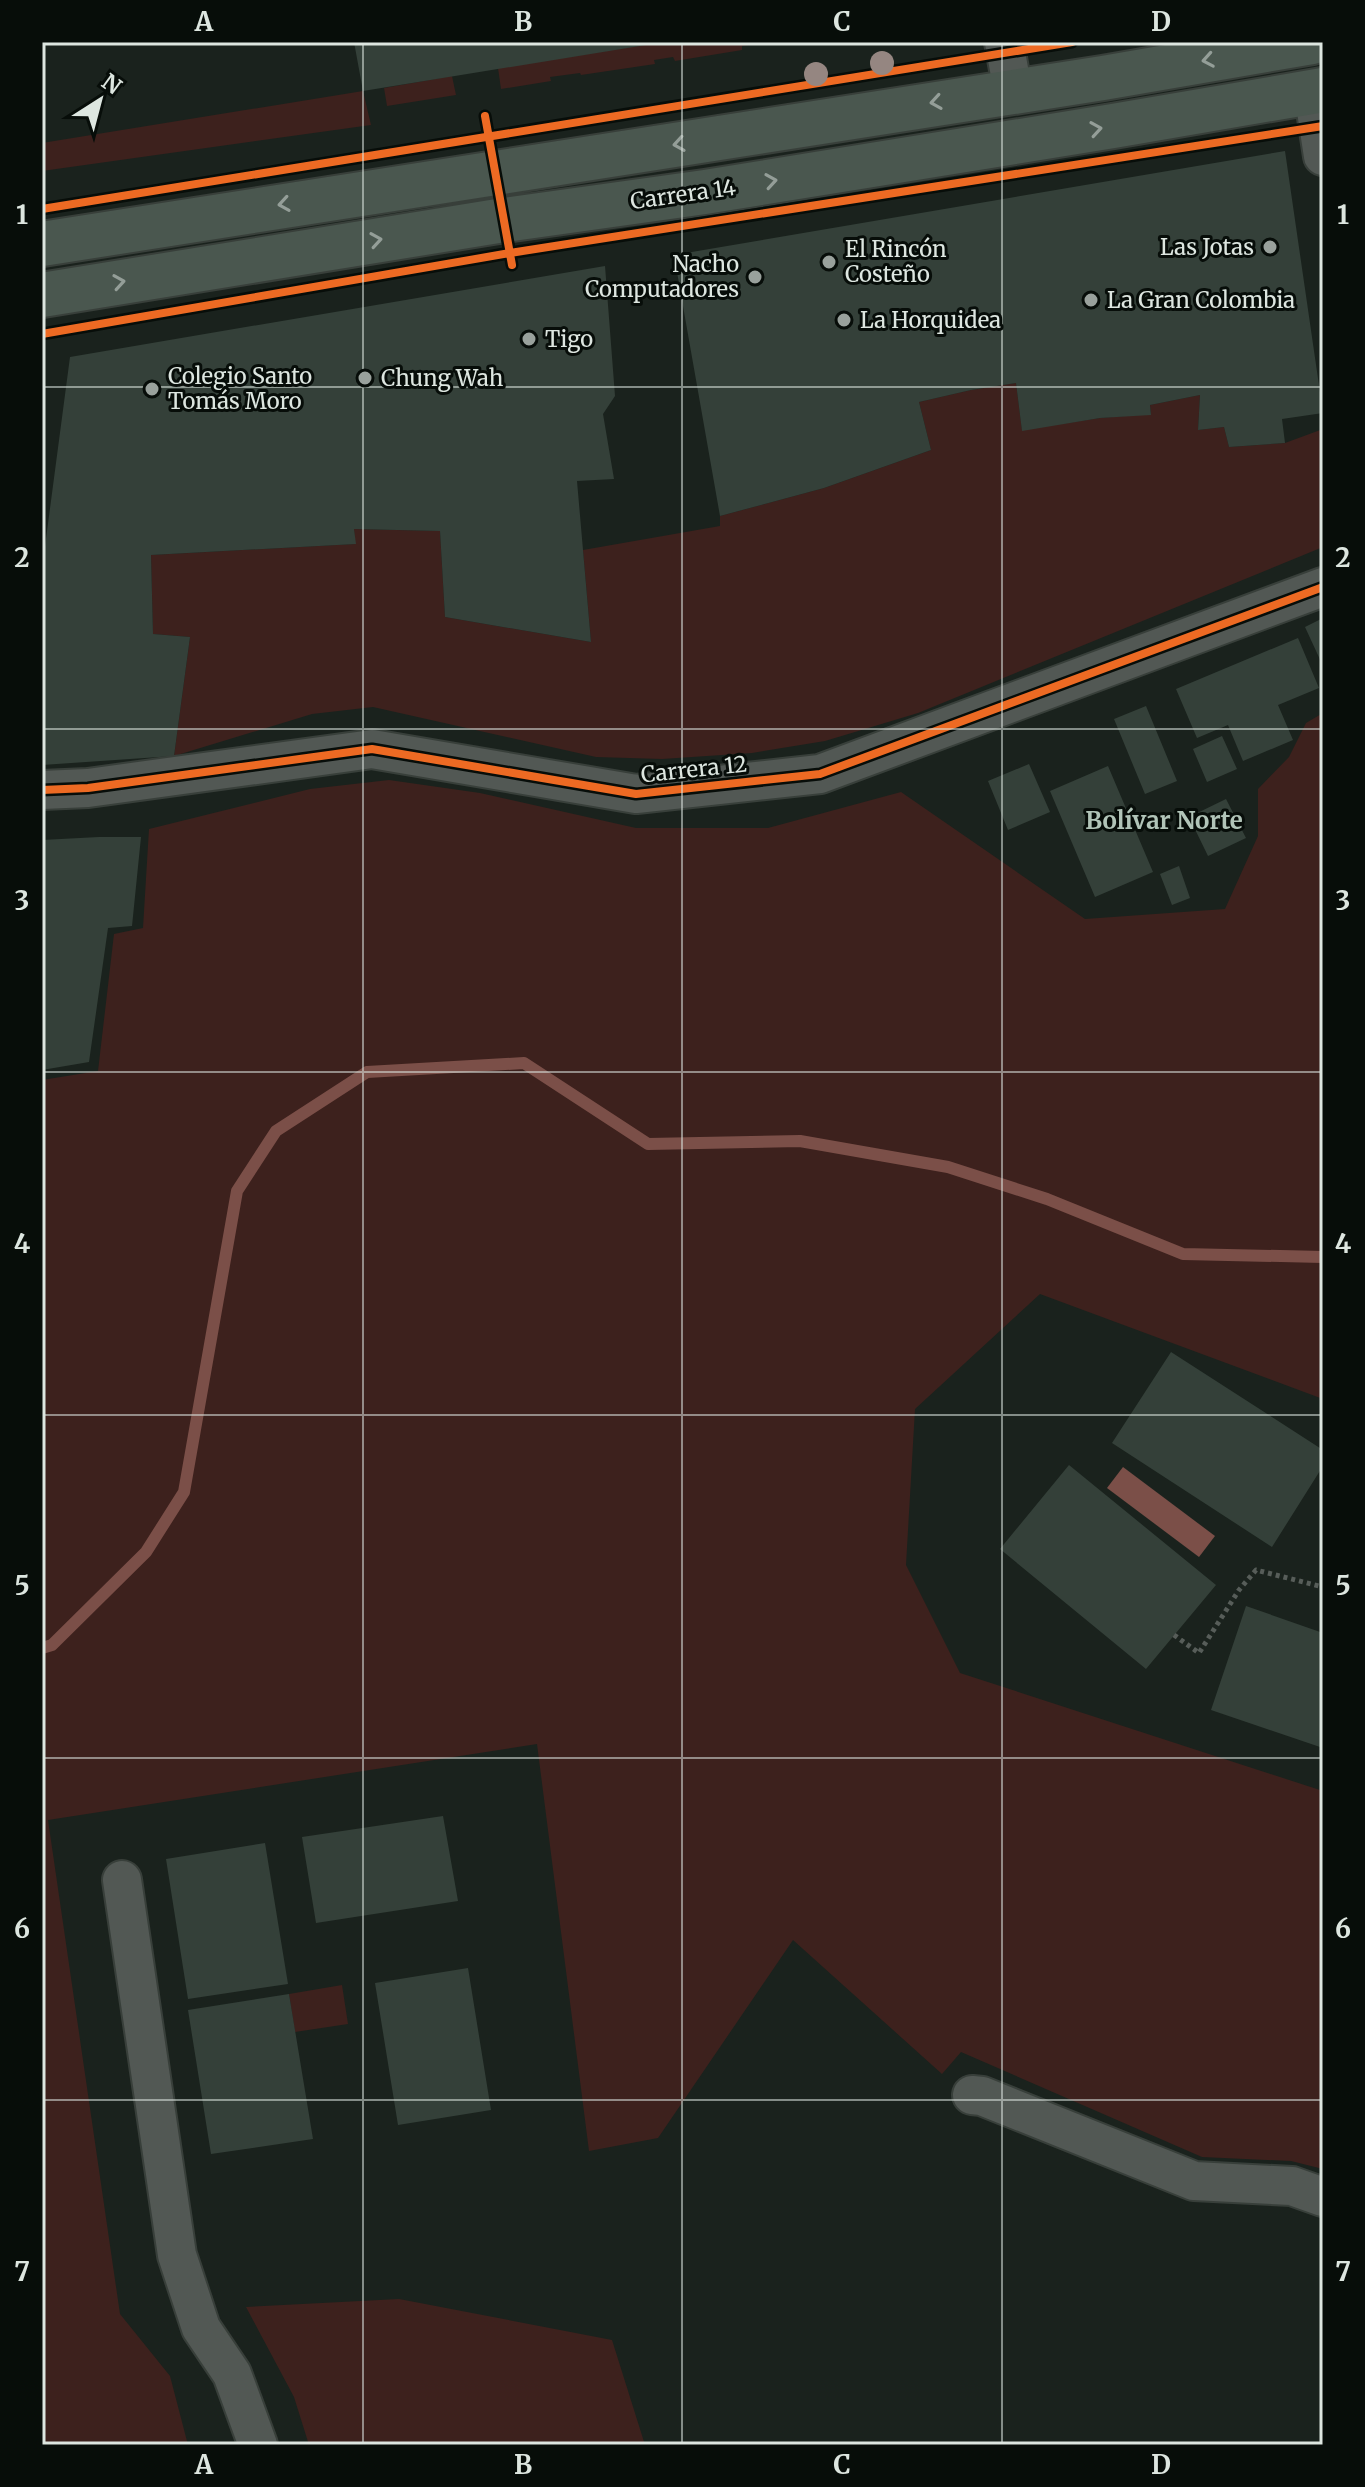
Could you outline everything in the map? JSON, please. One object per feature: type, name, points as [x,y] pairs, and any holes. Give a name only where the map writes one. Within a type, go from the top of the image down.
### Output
[{"type":"main road","points":[[42,244],[1312,42]]},
{"type":"main road","name":"Carrera 14","points":[[43,301],[493,222],[705,192],[1318,90]]},
{"type":"street","points":[[1004,42],[1013,91]]},
{"type":"street","points":[[1318,90],[1323,156]]},
{"type":"street","name":"Carrera 12","points":[[42,790],[88,788],[372,749],[636,794],[820,774],[1323,587]]},
{"type":"street","points":[[122,1880],[177,2255],[201,2328],[232,2374],[258,2445]]},
{"type":"street","points":[[972,2095],[982,2096],[1194,2181],[1292,2186],[1323,2197]]},
{"type":"path","points":[[1174,1635],[1199,1653],[1239,1590],[1256,1570],[1323,1587]]},
{"type":"shaded area","points":[[663,42],[769,42],[742,46],[742,50],[675,61],[673,57],[654,60],[655,64],[550,77],[551,81],[501,89],[498,68]]},
{"type":"shaded area","points":[[452,76],[456,95],[387,106],[384,88]]},
{"type":"shaded area","points":[[363,91],[371,125],[42,171],[42,143]]},
{"type":"shaded area","points":[[1016,383],[1022,430],[1151,414],[1150,405],[1200,395],[1198,430],[1224,427],[1229,447],[1285,443],[1323,429],[1323,547],[918,713],[825,741],[752,753],[662,759],[596,757],[373,707],[312,714],[174,756],[190,637],[153,634],[151,555],[355,544],[354,529],[440,531],[445,617],[591,642],[583,550],[720,526],[720,516],[824,488],[931,450],[919,402]]},
{"type":"shaded area","points":[[1323,713],[1323,1399],[1040,1294],[915,1409],[906,1565],[960,1673],[1323,1791],[1323,2169],[1291,2161],[1202,2157],[961,2052],[942,2074],[793,1940],[658,2138],[589,2151],[537,1744],[48,1820],[120,2314],[170,2376],[188,2445],[42,2445],[42,1080],[98,1071],[114,934],[143,928],[149,829],[310,789],[389,780],[480,793],[636,828],[768,828],[901,792],[1085,919],[1225,909],[1258,836],[1258,789],[1289,757],[1306,723]]},
{"type":"shaded area","points":[[1123,1467],[1215,1536],[1199,1557],[1107,1488]]},
{"type":"shaded area","points":[[342,1985],[348,2024],[295,2032],[289,1994]]},
{"type":"shaded area","points":[[399,2299],[612,2340],[645,2445],[309,2445],[294,2397],[246,2307]]},
{"type":"building","points":[[354,42],[652,42],[652,44],[363,91]]},
{"type":"building","points":[[1285,151],[1323,413],[1282,419],[1285,443],[1229,447],[1224,427],[1198,430],[1200,395],[1150,405],[1151,415],[1100,418],[1022,431],[1016,383],[919,402],[931,450],[824,488],[720,516],[674,255]]},
{"type":"building","points":[[605,266],[615,396],[603,414],[614,479],[577,481],[591,642],[445,617],[440,531],[354,529],[356,544],[151,555],[153,634],[190,637],[174,756],[42,765],[42,569],[70,357]]},
{"type":"building","points":[[1323,618],[1323,666],[1305,627]]},
{"type":"building","points":[[1298,638],[1319,688],[1278,705],[1293,740],[1243,761],[1228,725],[1197,738],[1176,689]]},
{"type":"building","points":[[1146,706],[1177,781],[1145,794],[1114,719]]},
{"type":"building","points":[[1222,736],[1237,769],[1207,782],[1193,749]]},
{"type":"building","points":[[1029,764],[1050,812],[1008,830],[988,781]]},
{"type":"building","points":[[1108,766],[1153,872],[1095,897],[1050,791]]},
{"type":"building","points":[[1226,799],[1246,838],[1208,856],[1189,817]]},
{"type":"building","points":[[141,837],[132,926],[108,928],[89,1062],[42,1070],[42,840]]},
{"type":"building","points":[[1179,866],[1190,898],[1172,905],[1160,874]]},
{"type":"building","points":[[1171,1352],[1323,1450],[1323,1466],[1272,1547],[1112,1443]]},
{"type":"building","points":[[1069,1465],[1216,1585],[1146,1669],[1000,1549]]},
{"type":"building","points":[[1246,1606],[1323,1633],[1323,1748],[1211,1710]]},
{"type":"building","points":[[443,1816],[458,1901],[316,1923],[302,1837]]},
{"type":"building","points":[[265,1843],[288,1984],[188,1999],[166,1859]]},
{"type":"building","points":[[468,1968],[491,2110],[398,2125],[375,1983]]},
{"type":"building","points":[[289,1994],[313,2139],[211,2154],[188,2010]]},
{"type":"waterway","points":[[42,1648],[52,1645],[146,1552],[184,1492],[237,1191],[276,1131],[367,1072],[524,1063],[648,1144],[800,1141],[948,1167],[1047,1199],[1183,1254],[1323,1257]]},
{"type":"cycle path","points":[[42,209],[1072,42]]},
{"type":"cycle path","points":[[485,116],[512,265]]},
{"type":"cycle path","points":[[42,334],[510,253],[1323,126]]},
{"type":"cycle path","points":[[42,790],[88,788],[372,749],[636,794],[820,774],[1323,587]]},
{"type":"place","name":"Las Jotas","points":[[1270,247]]},
{"type":"place","name":"El Rincón Costeño","points":[[829,262]]},
{"type":"place","name":"Nacho Computadores","points":[[755,277]]},
{"type":"place","name":"La Gran Colombia","points":[[1091,300]]},
{"type":"place","name":"La Horquidea","points":[[844,320]]},
{"type":"place","name":"Tigo","points":[[529,339]]},
{"type":"place","name":"Chung Wah","points":[[365,378]]},
{"type":"place","name":"Colegio Santo Tomás Moro","points":[[152,389]]},
{"type":"district","name":"Bolívar Norte","points":[[1164,820]]}]
